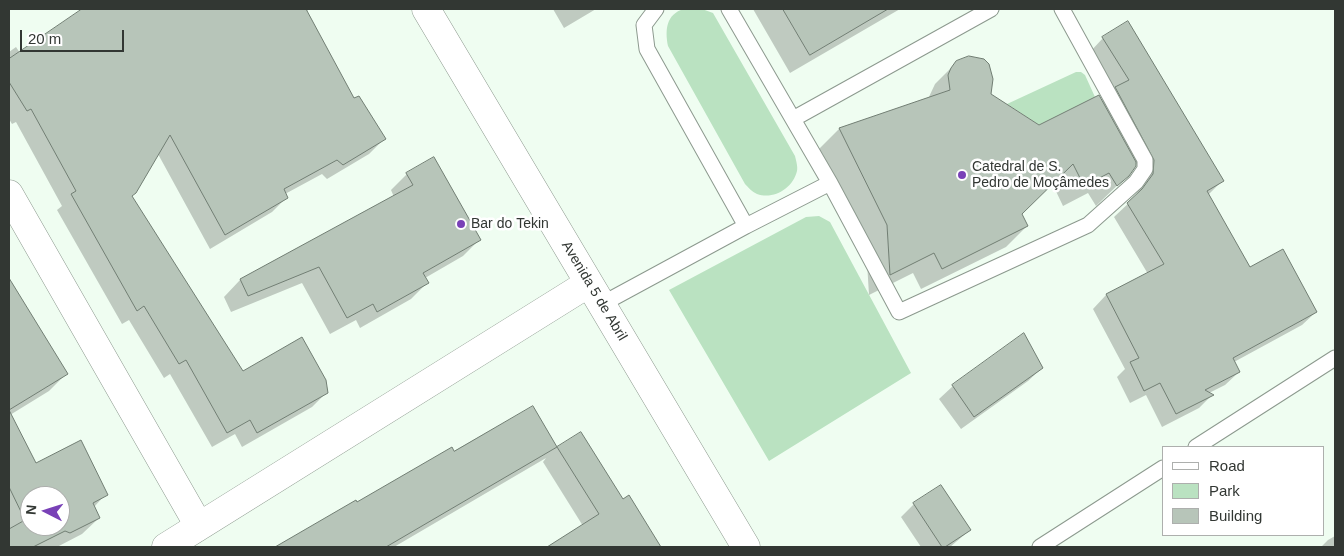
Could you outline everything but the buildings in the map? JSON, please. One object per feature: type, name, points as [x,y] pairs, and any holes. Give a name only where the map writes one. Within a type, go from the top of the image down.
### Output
[{"type":"street","name":"Avenida 5 de Abril","points":[[426,9],[746,547]]},
{"type":"street","points":[[9,194],[199,526]]},
{"type":"street","points":[[166,547],[596,294]]},
{"type":"lane","points":[[656,9],[644,25],[647,49],[746,226]]},
{"type":"lane","points":[[729,9],[830,183],[899,312],[1088,225],[1136,182],[1145,169],[1145,160],[1062,9]]},
{"type":"lane","points":[[793,118],[991,9]]},
{"type":"lane","points":[[596,294],[746,226],[830,183]]},
{"type":"lane","points":[[1198,446],[1335,358]]},
{"type":"lane","points":[[1040,547],[1162,469]]},
{"type":"green space","points":[[684,9],[702,9],[713,13],[795,156],[797,169],[795,177],[782,191],[776,194],[763,195],[755,193],[745,184],[668,46],[668,23],[673,15]]},
{"type":"green space","points":[[1076,72],[1081,72],[1085,75],[1095,97],[1039,125],[1007,104]]},
{"type":"green space","points":[[819,216],[830,222],[911,373],[769,461],[669,290],[806,217]]},
{"type":"place","name":"Catedral de S. Pedro de Moçâmedes","points":[[962,175]]},
{"type":"place","name":"Bar do Tekin","points":[[461,224]]}]
